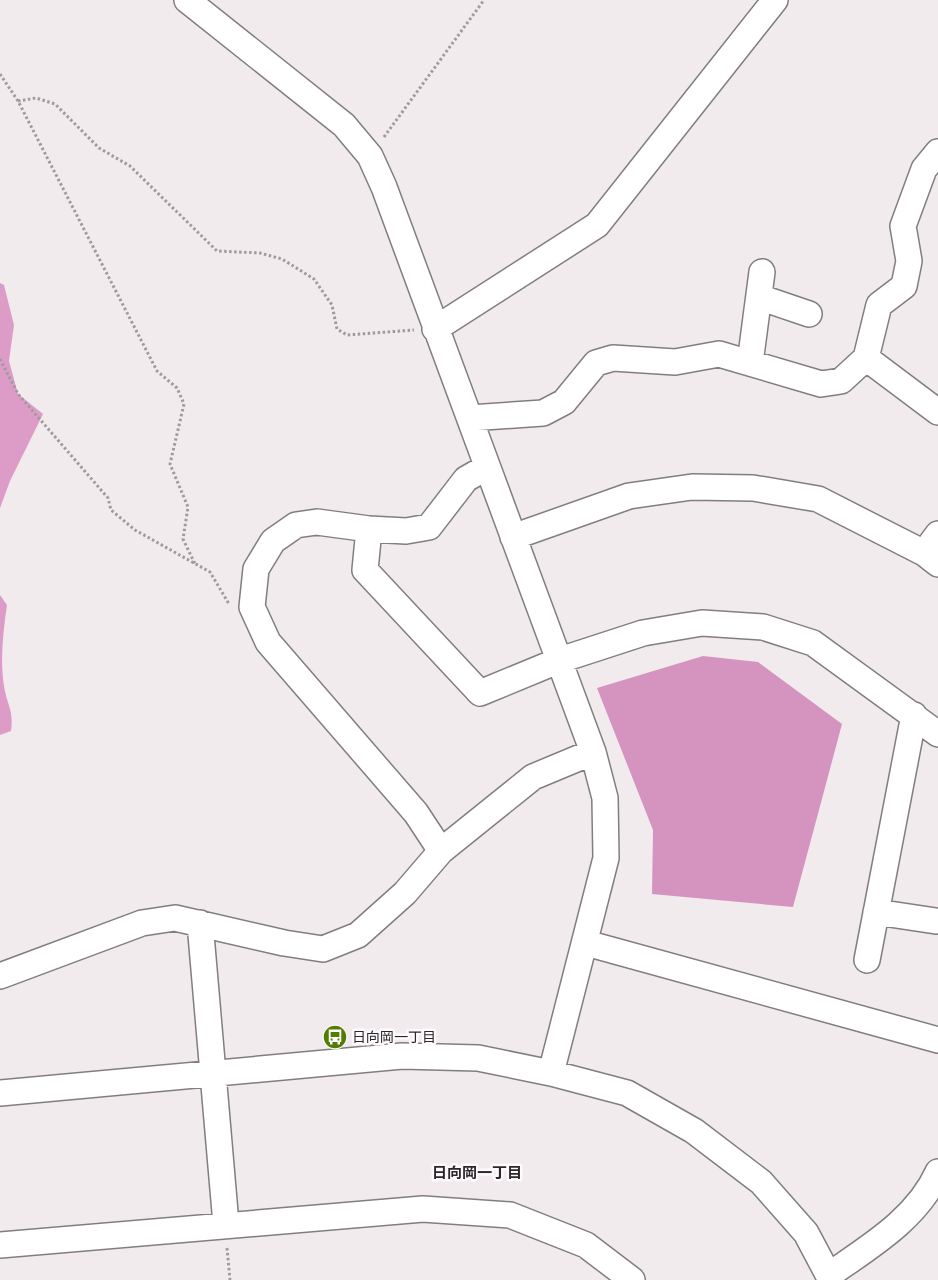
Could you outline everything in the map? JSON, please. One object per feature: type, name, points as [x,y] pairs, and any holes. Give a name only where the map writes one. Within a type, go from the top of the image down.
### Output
[{"type":"street","points":[[187,0],[344,125],[370,156],[384,187],[593,752],[606,798],[606,858],[551,1074]]},
{"type":"street","points":[[435,329],[598,225],[775,0]]},
{"type":"street","points":[[470,418],[543,413],[564,402],[596,363],[613,358],[675,362],[719,354],[821,384],[841,381],[866,358],[879,305],[904,286],[909,261],[903,226],[924,169],[938,152]]},
{"type":"street","points":[[750,363],[762,272]]},
{"type":"street","points":[[758,296],[809,314]]},
{"type":"street","points":[[866,358],[938,412]]},
{"type":"street","points":[[441,850],[416,813],[268,642],[252,607],[256,569],[273,541],[296,525],[317,522],[369,529],[406,531],[429,526],[466,479],[487,467]]},
{"type":"street","points":[[513,537],[629,496],[692,486],[752,488],[818,499],[933,550]]},
{"type":"street","points":[[369,529],[365,570],[480,693],[560,660],[643,633],[702,623],[763,627],[813,643],[938,734]]},
{"type":"street","points":[[867,960],[914,715]]},
{"type":"street","points":[[0,976],[142,923],[176,918],[284,943],[323,949],[358,935],[405,893],[441,850],[533,777],[593,752]]},
{"type":"street","points":[[876,912],[936,921]]},
{"type":"street","points":[[200,923],[211,1074],[226,1224]]},
{"type":"street","points":[[586,942],[938,1040]]},
{"type":"street","points":[[0,1093],[402,1056],[478,1058],[551,1074],[627,1094],[694,1131],[761,1182],[806,1233],[830,1278],[894,1229],[932,1185],[938,1172]]},
{"type":"street","points":[[0,1245],[226,1224],[423,1209],[510,1215],[586,1245],[632,1280]]},
{"type":"path","points":[[370,156],[484,0]]},
{"type":"path","points":[[0,74],[18,101],[157,371],[177,388],[184,404],[170,464],[188,507],[183,539],[195,564]]},
{"type":"path","points":[[18,101],[36,98],[55,104],[99,148],[130,166],[217,251],[260,253],[282,259],[314,279],[332,305],[336,329],[347,335],[435,329]]},
{"type":"path","points":[[0,359],[18,394],[108,498],[111,510],[135,530],[210,572],[234,612]]},
{"type":"path","points":[[229,1266],[230,1280]]},
{"type":"shaded area","points":[[0,283],[4,285],[14,325],[9,361],[18,394],[43,414],[10,481],[0,508]]},
{"type":"shaded area","points":[[0,595],[7,605],[2,666],[5,693],[12,724],[11,731],[0,735]]},
{"type":"shaded area","points":[[703,656],[758,662],[842,724],[793,907],[652,894],[653,830],[597,688]]},
{"type":"place","name":"日向岡一丁目","points":[[335,1037]]},
{"type":"district","name":"日向岡一丁目","points":[[477,1173]]}]
